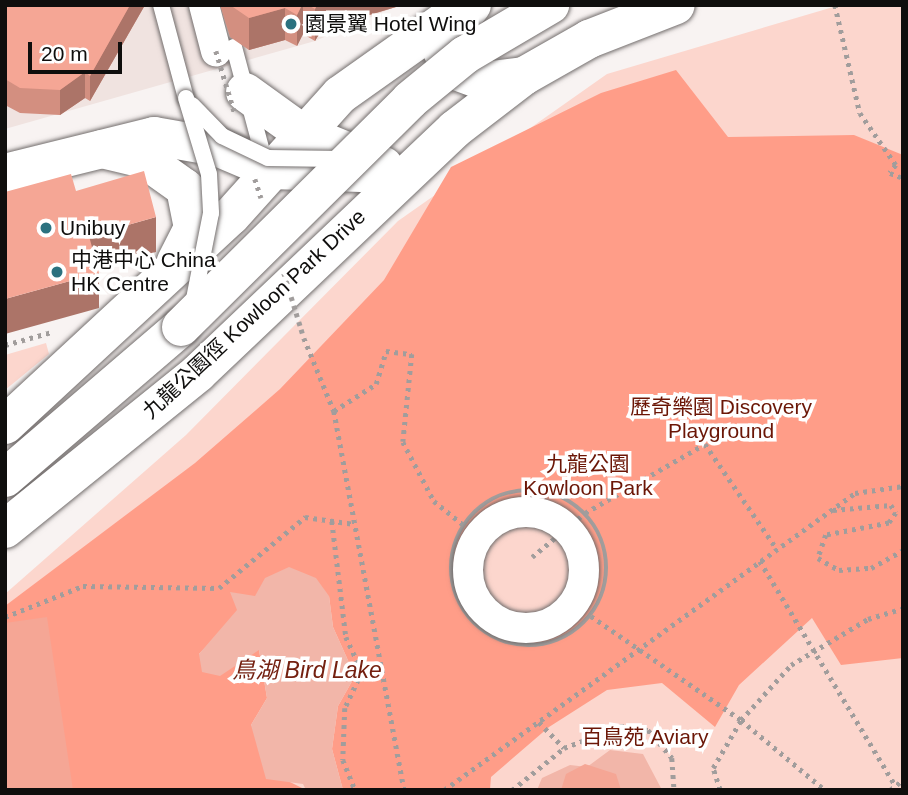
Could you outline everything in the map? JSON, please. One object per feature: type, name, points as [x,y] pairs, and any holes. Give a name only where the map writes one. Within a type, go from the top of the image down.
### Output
[{"type":"main road","points":[[469,5],[440,46],[450,69],[483,81],[524,76],[589,39],[676,5]]},
{"type":"main road","points":[[5,425],[168,276],[261,169],[340,95],[469,5]]},
{"type":"main road","name":"九龍公園徑 Kowloon Park Drive","points":[[5,478],[181,327],[346,158],[465,55],[551,5]]},
{"type":"main road","name":"九龍公園徑 Kowloon Park Drive","points":[[5,529],[198,373],[402,173],[524,76]]},
{"type":"main road","points":[[244,92],[302,133],[402,173]]},
{"type":"main road","points":[[5,173],[122,139],[186,139],[261,169],[402,173]]},
{"type":"main road","points":[[91,149],[144,159],[185,188],[193,228],[168,276]]},
{"type":"street","points":[[204,5],[225,49]]},
{"type":"lane","points":[[161,5],[209,174],[211,213],[198,291],[181,327]]},
{"type":"lane","points":[[225,49],[244,92],[261,169]]},
{"type":"lane","points":[[186,98],[244,149],[294,163],[346,158]]},
{"type":"path","points":[[835,5],[860,113],[896,166],[890,173],[903,178]]},
{"type":"path","points":[[225,49],[240,129]]},
{"type":"path","points":[[261,169],[264,208]]},
{"type":"path","points":[[280,260],[304,338],[334,411],[404,790]]},
{"type":"path","points":[[5,345],[65,328]]},
{"type":"path","points":[[52,332],[56,344]]},
{"type":"path","points":[[334,411],[376,384],[386,351],[412,354],[403,442],[434,501],[464,525]]},
{"type":"path","points":[[532,557],[585,513],[705,444],[777,550]]},
{"type":"path","points":[[444,790],[855,493],[903,486]]},
{"type":"path","points":[[512,492],[551,493],[585,513],[607,563],[591,616],[568,635],[541,646],[501,642],[484,632],[453,582],[451,562],[464,525],[512,492]]},
{"type":"path","points":[[831,510],[891,505],[896,513],[889,523],[826,535],[818,558],[839,570],[871,568],[903,550]]},
{"type":"path","points":[[5,617],[83,586],[219,587],[305,517],[355,524]]},
{"type":"path","points":[[332,521],[346,637],[362,672],[345,708],[342,760],[355,790]]},
{"type":"path","points":[[760,561],[811,654],[895,785]]},
{"type":"path","points":[[720,790],[713,768],[741,720],[791,665],[868,619],[903,608]]},
{"type":"path","points":[[591,616],[741,720],[825,790]]},
{"type":"path","points":[[539,722],[564,748]]},
{"type":"path","points":[[512,790],[564,748],[620,726],[649,730],[672,758],[674,790]]},
{"type":"path","points":[[890,790],[903,780]]},
{"type":"shaded area","points":[[5,5],[399,5],[315,41],[5,129]]},
{"type":"green space","name":"九龍公園 Kowloon Park","points":[[840,5],[903,5],[903,790],[5,790],[5,594],[186,435],[398,221],[607,74]]},
{"type":"green space","name":"九龍公園 Kowloon Park","points":[[676,70],[728,137],[854,135],[903,155],[903,658],[841,665],[812,618],[739,685],[715,727],[662,683],[607,690],[549,727],[491,777],[490,790],[343,790],[332,749],[338,706],[355,676],[333,627],[329,596],[255,596],[199,654],[259,650],[267,698],[251,725],[288,781],[306,790],[68,790],[5,653],[5,606],[195,463],[280,389],[384,280],[451,167],[601,93]],"holes":[[[516,512],[553,518],[569,530],[585,564],[576,602],[546,626],[527,630],[491,617],[469,585],[472,547],[483,531]]]},
{"type":"green space","points":[[46,343],[49,354],[5,390],[5,355]]},
{"type":"water","name":"鳥湖 Bird Lake","points":[[289,567],[316,578],[329,596],[333,627],[355,676],[338,706],[332,749],[343,790],[306,790],[303,784],[266,779],[251,725],[267,698],[259,650],[220,676],[202,672],[199,654],[237,610],[230,592],[255,596],[265,578]]},
{"type":"water","points":[[610,750],[643,754],[662,790],[537,790],[542,778],[570,765],[587,767]]},
{"type":"building","points":[[5,5],[130,5],[90,76],[85,72],[60,90],[20,88],[5,79]]},
{"type":"building","points":[[230,5],[302,5],[297,15],[285,8],[249,18]]},
{"type":"building","points":[[144,171],[156,217],[89,236],[99,273],[5,299],[5,192],[71,174],[76,191]]},
{"type":"building","points":[[47,617],[73,790],[5,790],[5,623]]},
{"type":"building","points":[[585,764],[616,774],[621,790],[561,790],[566,774]]},
{"type":"place","name":"園景翼 Hotel Wing","points":[[291,24]]},
{"type":"place","name":"Unibuy","points":[[46,228]]},
{"type":"place","name":"中港中心 China HK Centre","points":[[57,272]]},
{"type":"park label","name":"歷奇樂園 Discovery Playground","points":[[721,419]]},
{"type":"park label","name":"百鳥苑 Aviary","points":[[645,737]]}]
